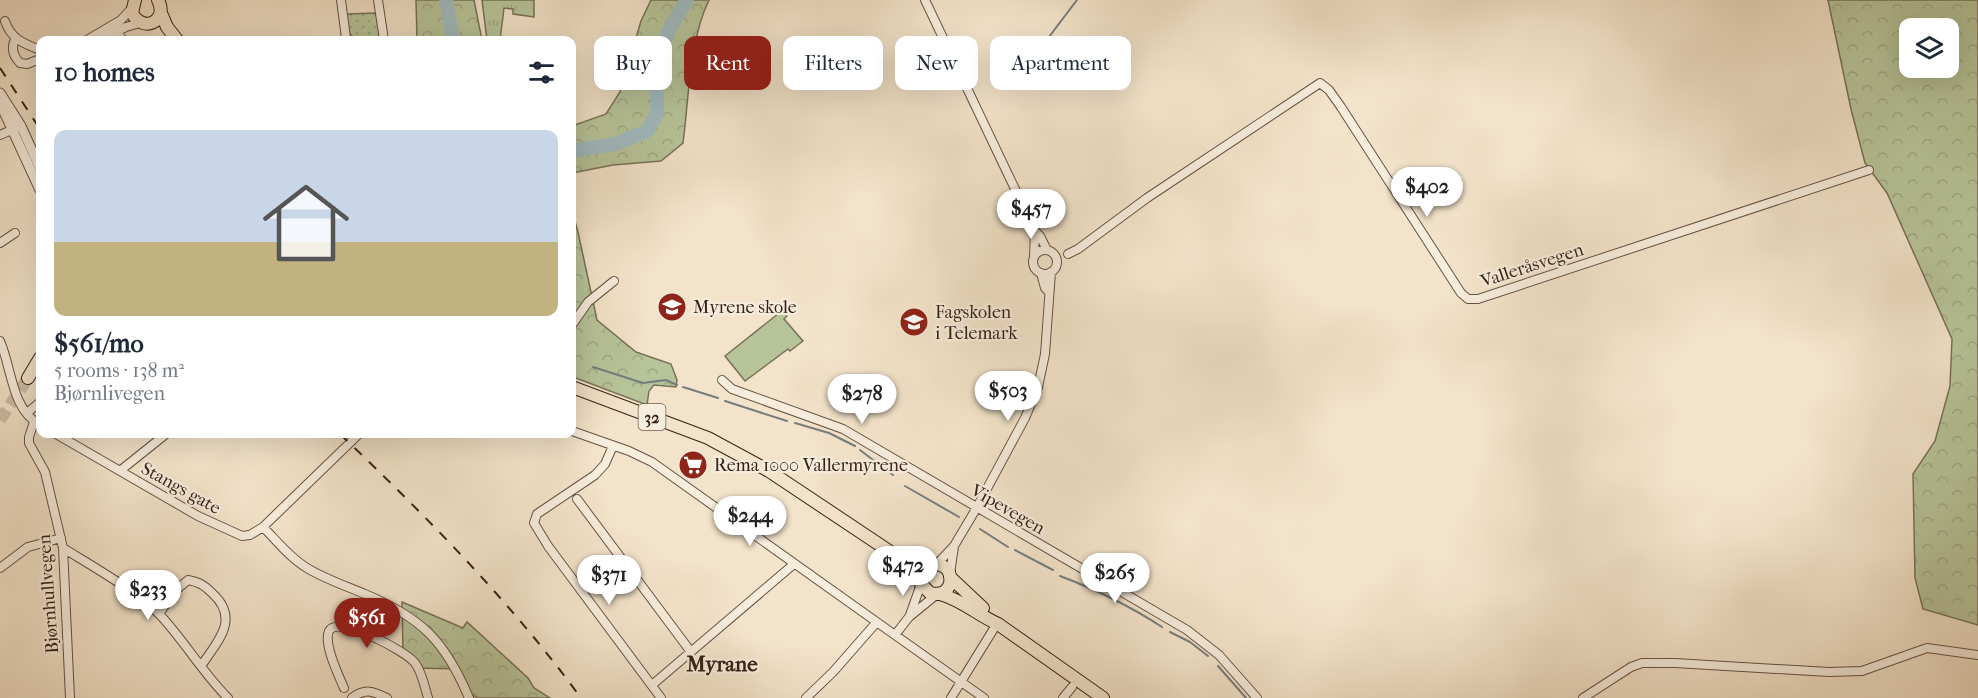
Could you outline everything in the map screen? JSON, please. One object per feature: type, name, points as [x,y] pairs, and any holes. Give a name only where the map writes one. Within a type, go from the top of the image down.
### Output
[{"type":"main road","points":[[132,3],[134,17],[162,36]]},
{"type":"main road","points":[[144,23],[156,20],[160,4]]},
{"type":"main road","points":[[160,4],[167,27],[174,36]]},
{"type":"main road","points":[[28,378],[36,365]]},
{"type":"main road","name":"32","points":[[576,388],[708,438],[769,471],[898,557],[911,567],[927,592],[957,599],[1103,698]]},
{"type":"main road","name":"32","points":[[576,395],[706,444],[731,451]]},
{"type":"main road","name":"32","points":[[808,496],[844,514],[908,557],[943,566],[996,627]]},
{"type":"main road","points":[[920,582],[922,571],[933,564]]},
{"type":"main road","points":[[938,594],[948,587],[950,575]]},
{"type":"street","points":[[341,0],[346,36]]},
{"type":"street","points":[[378,0],[383,36]]},
{"type":"street","points":[[925,0],[1035,231],[1047,250],[1057,259],[1049,292],[1050,312],[1038,387],[1024,418],[954,546],[933,564]]},
{"type":"street","points":[[94,36],[121,20],[132,3]]},
{"type":"street","points":[[5,21],[15,39],[36,48]]},
{"type":"street","points":[[106,36],[144,23]]},
{"type":"street","points":[[116,31],[120,36]]},
{"type":"street","points":[[15,39],[14,56],[20,63],[27,64],[36,61]]},
{"type":"street","name":"Valleråsvegen","points":[[1068,254],[1147,198],[1320,83],[1329,90],[1341,107],[1461,293],[1468,299],[1478,299],[1869,170]]},
{"type":"street","points":[[0,93],[36,161]]},
{"type":"street","points":[[0,103],[17,128],[36,179]]},
{"type":"street","points":[[0,135],[17,128]]},
{"type":"street","points":[[1035,231],[1033,266],[1041,273],[1049,292]]},
{"type":"street","points":[[0,243],[15,233]]},
{"type":"street","points":[[1034,256],[1038,251],[1047,250]]},
{"type":"street","points":[[1041,273],[1052,273]]},
{"type":"street","points":[[576,319],[588,302],[614,281]]},
{"type":"street","points":[[0,341],[17,397],[27,413],[36,421]]},
{"type":"street","name":"Vipevegen","points":[[722,380],[732,389],[843,429],[1187,630],[1220,655],[1257,698]]},
{"type":"street","points":[[27,413],[36,405]]},
{"type":"street","name":"Bjørnhullvegen","points":[[36,426],[29,437],[29,443],[45,472],[63,548],[70,698]]},
{"type":"street","points":[[576,432],[652,462],[984,698]]},
{"type":"street","name":"Stangs gate","points":[[63,438],[198,516],[235,534],[250,535],[263,528]]},
{"type":"street","points":[[121,470],[161,438]]},
{"type":"street","points":[[355,438],[263,528],[291,556],[306,567],[392,606],[421,625],[435,638],[447,655],[469,698]]},
{"type":"street","points":[[614,446],[605,464],[596,475],[537,514],[534,523],[548,546],[662,698]]},
{"type":"street","points":[[578,499],[691,652]]},
{"type":"street","points":[[0,568],[28,547],[61,538]]},
{"type":"street","points":[[950,575],[954,546]]},
{"type":"street","points":[[63,548],[131,592],[159,614],[228,698]]},
{"type":"street","points":[[652,685],[794,564]]},
{"type":"street","points":[[159,614],[175,591],[188,580],[200,582],[216,596],[225,609],[227,619],[224,631],[201,666]]},
{"type":"street","points":[[909,617],[920,582]]},
{"type":"street","points":[[895,635],[923,603],[938,594]]},
{"type":"street","points":[[807,698],[876,622]]},
{"type":"street","points":[[344,688],[328,642],[329,631],[339,626],[362,632],[399,651],[415,663],[428,698]]},
{"type":"street","points":[[951,698],[996,627]]},
{"type":"street","points":[[1583,698],[1631,667],[1642,663],[1829,672],[1862,671],[1927,648],[1978,655]]},
{"type":"street","points":[[1063,698],[1072,687]]},
{"type":"street","points":[[352,698],[360,692],[371,691],[387,698]]},
{"type":"green space","points":[[416,0],[474,0],[481,36],[417,36]]},
{"type":"green space","points":[[482,0],[534,0],[534,17],[513,14],[513,9],[504,8],[500,36],[486,36]]},
{"type":"green space","points":[[651,0],[709,0],[696,36],[684,36],[684,90],[689,90],[683,143],[661,161],[613,165],[576,172],[576,125],[606,114],[621,90],[672,90],[672,36],[637,36]]},
{"type":"green space","points":[[1828,0],[1978,0],[1978,625],[1923,609],[1915,578],[1913,474],[1935,441],[1950,386],[1952,339],[1887,193],[1865,163]]},
{"type":"green space","points":[[377,13],[380,34],[379,36],[352,36],[349,33],[345,14]]},
{"type":"green space","points":[[576,225],[597,320],[636,352],[671,364],[677,380],[676,387],[654,385],[649,391],[647,405],[576,378]]},
{"type":"green space","points":[[783,310],[787,316],[784,319],[803,341],[790,351],[788,349],[745,381],[725,356]]},
{"type":"green space","points":[[402,602],[463,628],[467,622],[528,678],[534,688],[550,698],[478,698],[469,693],[459,669],[416,668],[403,652]]},
{"type":"waterway","points":[[446,0],[452,36]]},
{"type":"waterway","points":[[576,150],[615,144],[647,131],[657,114],[660,52],[670,28],[687,0]]},
{"type":"waterway","points":[[1050,36],[1077,0]]},
{"type":"waterway","points":[[593,367],[643,383],[666,380],[677,385]]},
{"type":"waterway","points":[[683,387],[718,398]]},
{"type":"waterway","points":[[725,401],[787,421]]},
{"type":"waterway","points":[[795,423],[829,433],[855,446]]},
{"type":"waterway","points":[[860,450],[893,475]]},
{"type":"waterway","points":[[905,486],[959,517]]},
{"type":"waterway","points":[[980,529],[1008,547]]},
{"type":"waterway","points":[[1015,550],[1053,570]]},
{"type":"waterway","points":[[1060,576],[1113,599],[1162,627]]},
{"type":"waterway","points":[[1170,632],[1190,642],[1208,656]]},
{"type":"waterway","points":[[1218,666],[1246,698]]},
{"type":"tunnel","points":[[0,420],[28,378]]},
{"type":"railway","points":[[0,68],[36,123]]},
{"type":"railway","points":[[344,438],[467,561],[526,628],[581,698]]},
{"type":"place","name":"Myrene skole","points":[[672,307]]},
{"type":"place","name":"Fagskolen i Telemark","points":[[914,322]]},
{"type":"place","name":"Rema 1000 Vallermyrene","points":[[693,465]]},
{"type":"district","name":"Myrane","points":[[722,664]]}]
